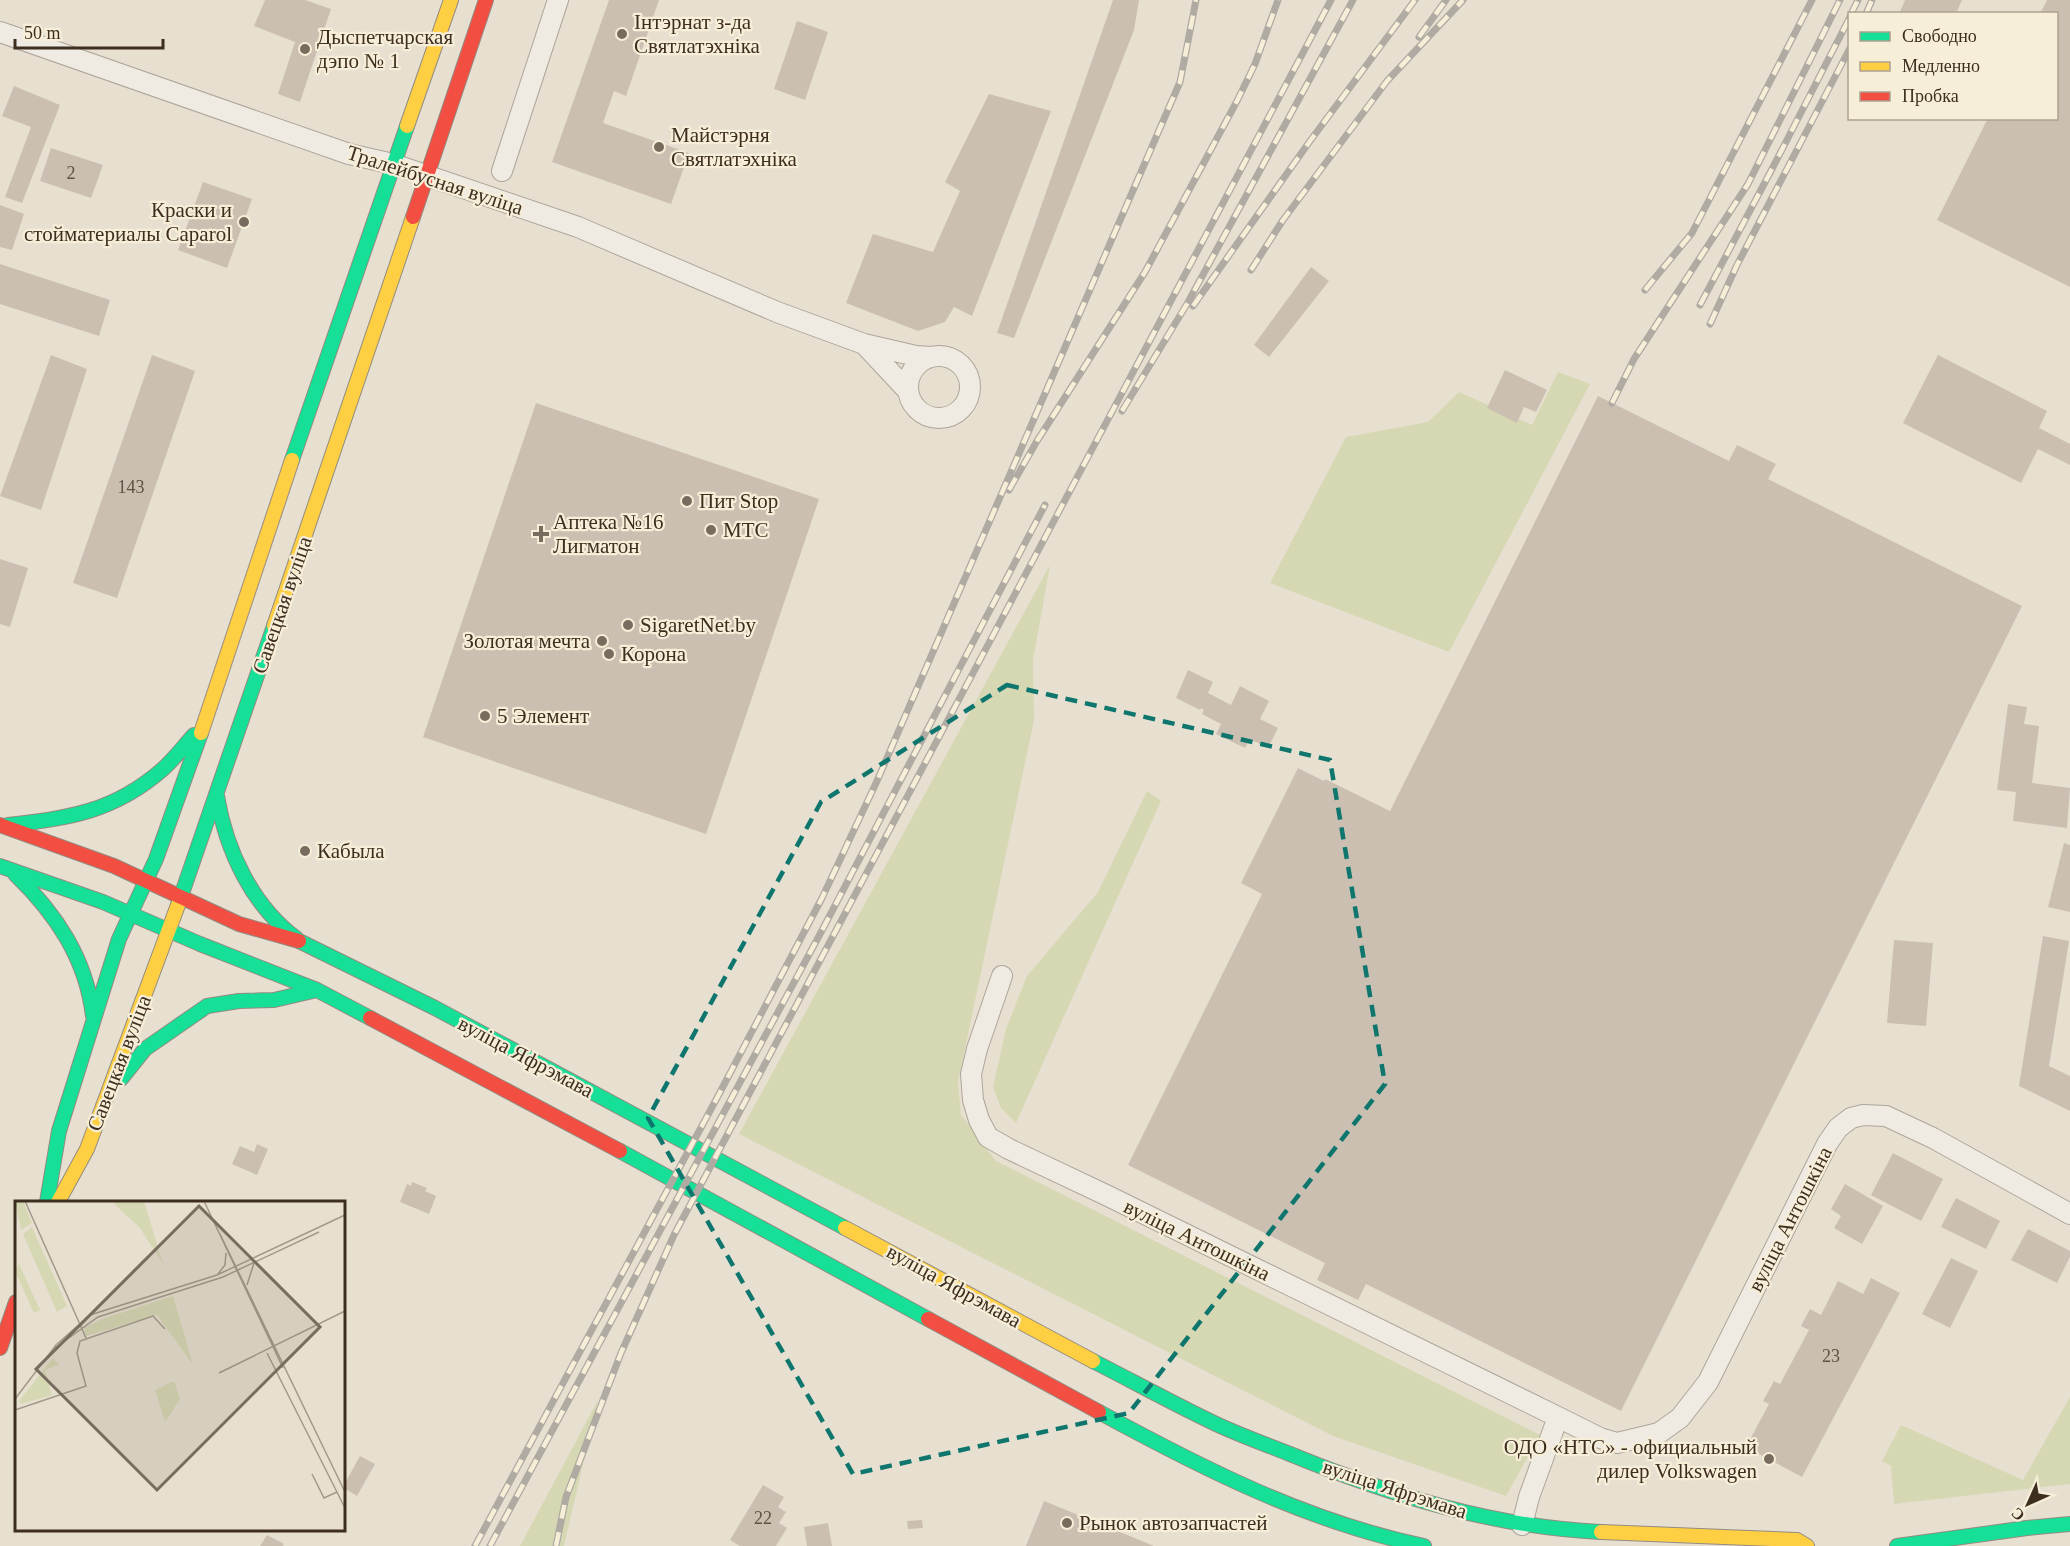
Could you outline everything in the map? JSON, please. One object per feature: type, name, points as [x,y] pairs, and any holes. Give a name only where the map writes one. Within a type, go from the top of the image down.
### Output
[{"type":"main road","name":"Савецкая вуліца","points":[[47,1201],[59,1131],[119,939],[156,859],[311,402],[451,0]]},
{"type":"main road","name":"Савецкая вуліца","points":[[59,1201],[87,1149],[217,796],[486,0]]},
{"type":"main road","points":[[1,825],[66,818],[98,809],[131,793],[163,769],[204,723]]},
{"type":"main road","points":[[217,796],[220,814],[243,878],[282,928],[300,941]]},
{"type":"main road","name":"вуліца Яфрэмава","points":[[1,825],[114,866],[239,924],[300,941],[435,1008],[1061,1344],[1216,1424],[1344,1476],[1462,1512],[1522,1525],[1582,1531],[1797,1540],[1807,1546]]},
{"type":"main road","points":[[5,868],[44,904],[71,945],[81,967],[92,1005],[93,1020]]},
{"type":"main road","name":"вуліца Яфрэмава","points":[[5,868],[103,902],[317,990],[561,1119],[1155,1442],[1316,1516],[1386,1538],[1424,1546]]},
{"type":"main road","points":[[102,1107],[124,1073],[145,1049],[207,1006],[240,1001],[274,1000],[317,990]]},
{"type":"main road","points":[[561,1119],[572,1118],[582,1107],[585,1097],[579,1086]]},
{"type":"main road","points":[[0,1348],[15,1305]]},
{"type":"main road","points":[[1897,1546],[2070,1524]]},
{"type":"street","points":[[502,171],[558,0]]},
{"type":"street","name":"Тралейбусная вуліца","points":[[0,32],[349,154],[393,164],[578,227],[777,312],[864,344],[916,356],[931,357]]},
{"type":"street","name":"Тралейбусная вуліца","points":[[864,344],[908,391]]},
{"type":"street","points":[[931,357],[946,357],[960,364],[968,376],[970,386],[964,406],[953,415],[938,418],[924,415],[913,405],[908,391],[909,376],[918,364],[931,357]]},
{"type":"street","name":"вуліца Антошкіна","points":[[1002,976],[977,1048],[971,1074],[973,1100],[979,1120],[988,1137],[1600,1438],[1617,1443],[1659,1433],[1680,1418],[1708,1382],[1827,1144],[1838,1128],[1851,1118],[1863,1114],[1886,1116],[1933,1138],[2070,1214]]},
{"type":"street","points":[[1522,1525],[1529,1497],[1558,1417]]},
{"type":"highlighted area","points":[[1007,685],[1330,760],[1385,1084],[1129,1413],[853,1474],[648,1118],[821,802]]},
{"type":"green space","points":[[1558,372],[1590,384],[1449,652],[1270,583],[1346,437],[1428,422],[1459,392],[1532,425]]},
{"type":"green space","points":[[1050,565],[1033,660],[1034,720],[958,1082],[961,1115],[996,1161],[1540,1435],[1506,1496],[1333,1436],[739,1134]]},
{"type":"green space","points":[[1147,791],[1161,801],[1016,1123],[1001,1108],[993,1087],[1006,1029],[1027,976],[1098,892]]},
{"type":"green space","points":[[2070,1397],[2070,1484],[1894,1504],[1891,1466],[1882,1461],[1901,1425],[2023,1480]]},
{"type":"green space","points":[[598,1400],[564,1546],[520,1546]]},
{"type":"building","name":"Дыспетчарская дэпо № 1","points":[[265,0],[305,0],[331,9],[300,102],[278,94],[295,42],[254,26]]},
{"type":"building","points":[[609,0],[659,0],[626,96],[614,91],[603,123],[689,153],[671,204],[552,162]]},
{"type":"building","points":[[1113,0],[1139,0],[1134,30],[1014,338],[997,333]]},
{"type":"building","points":[[1905,0],[1962,0],[1957,12],[1900,12]]},
{"type":"building","points":[[2047,0],[2070,0],[2070,287],[1937,220],[1987,120],[2058,120],[2058,12],[2041,12]]},
{"type":"building","points":[[797,21],[828,32],[805,100],[774,89]]},
{"type":"building","points":[[14,86],[60,105],[22,203],[5,197],[31,127],[2,116]]},
{"type":"building","points":[[989,94],[1051,111],[972,316],[954,307],[945,322],[918,331],[846,303],[873,234],[933,252],[960,191],[945,182]]},
{"type":"building","points":[[51,148],[103,165],[91,198],[40,181]]},
{"type":"building","points":[[203,182],[252,199],[227,268],[178,250]]},
{"type":"building","points":[[0,205],[24,214],[12,250],[0,247]]},
{"type":"building","points":[[0,264],[110,300],[99,336],[0,304]]},
{"type":"building","points":[[1311,267],[1329,281],[1269,357],[1254,345]]},
{"type":"building","points":[[51,355],[87,369],[41,510],[0,496]]},
{"type":"building","points":[[152,355],[195,371],[117,598],[73,583]]},
{"type":"building","points":[[1938,355],[2047,411],[2039,428],[2070,444],[2070,465],[2038,449],[2021,483],[1903,423]]},
{"type":"building","points":[[1505,370],[1547,390],[1536,412],[1524,407],[1517,423],[1487,408]]},
{"type":"building","points":[[1598,396],[1729,461],[1737,445],[1776,464],[1768,479],[2022,606],[1621,1411],[1366,1284],[1358,1300],[1317,1280],[1325,1263],[1128,1165],[1262,894],[1241,883],[1298,768],[1390,811]]},
{"type":"building","name":"Корона","points":[[536,403],[819,499],[706,834],[423,737]]},
{"type":"building","points":[[0,559],[28,568],[10,627],[0,624]]},
{"type":"building","points":[[1188,670],[1213,682],[1208,693],[1231,705],[1240,686],[1269,701],[1260,719],[1278,728],[1268,748],[1250,739],[1245,748],[1216,734],[1221,724],[1202,714],[1204,710],[1201,708],[1200,710],[1176,698]]},
{"type":"building","points":[[2008,704],[2027,707],[2024,724],[2039,726],[2032,783],[2070,788],[2067,828],[2013,821],[2016,792],[1997,790]]},
{"type":"building","points":[[2064,843],[2070,845],[2070,912],[2048,907]]},
{"type":"building","points":[[2043,936],[2069,941],[2049,1066],[2070,1076],[2070,1111],[2019,1086]]},
{"type":"building","points":[[1894,940],[1933,943],[1926,1026],[1887,1023]]},
{"type":"building","points":[[257,1144],[268,1149],[257,1175],[232,1164],[240,1146],[254,1152]]},
{"type":"building","points":[[1893,1153],[1943,1179],[1921,1221],[1871,1195]]},
{"type":"building","points":[[412,1182],[427,1188],[425,1191],[436,1196],[429,1214],[400,1202],[407,1184],[411,1186]]},
{"type":"building","points":[[1845,1184],[1883,1206],[1862,1244],[1834,1228],[1841,1216],[1831,1209]]},
{"type":"building","points":[[1956,1198],[2000,1221],[1986,1249],[1941,1227]]},
{"type":"building","points":[[2028,1229],[2070,1251],[2070,1257],[2057,1283],[2011,1260]]},
{"type":"building","points":[[1951,1258],[1978,1271],[1950,1328],[1922,1314]]},
{"type":"building","points":[[1871,1278],[1900,1293],[1802,1477],[1746,1447],[1769,1404],[1763,1401],[1774,1381],[1780,1384],[1809,1330],[1801,1326],[1810,1309],[1821,1315],[1838,1281],[1863,1294]]},
{"type":"building","points":[[360,1456],[375,1464],[357,1496],[345,1489],[345,1483]]},
{"type":"building","points":[[763,1485],[784,1497],[778,1507],[786,1512],[779,1523],[787,1528],[776,1546],[740,1546],[730,1540]]},
{"type":"building","name":"Рынок автозапчастей","points":[[1044,1501],[1154,1546],[1026,1546]]},
{"type":"building","points":[[922,1520],[923,1528],[908,1529],[907,1521]]},
{"type":"building","points":[[828,1523],[832,1546],[807,1546],[804,1527]]},
{"type":"building","points":[[267,1535],[284,1544],[283,1546],[260,1546]]},
{"type":"railway","points":[[475,1546],[717,1098],[822,898],[877,781],[1180,82],[1196,0]]},
{"type":"railway","points":[[1009,490],[1037,441],[1145,272],[1237,101],[1255,64],[1278,0]]},
{"type":"railway","points":[[556,1546],[566,1497],[621,1353],[674,1235],[1331,0]]},
{"type":"railway","points":[[1122,411],[1187,304],[1353,0]]},
{"type":"railway","points":[[1193,306],[1310,141],[1415,0]]},
{"type":"railway","points":[[1419,37],[1446,0]]},
{"type":"railway","points":[[1251,270],[1283,220],[1387,81],[1463,0]]},
{"type":"railway","points":[[1645,290],[1692,233],[1812,0]]},
{"type":"railway","points":[[1612,403],[1634,359],[1748,184],[1840,0]]},
{"type":"railway","points":[[1852,12],[1858,0]]},
{"type":"railway","points":[[1867,12],[1872,0]]},
{"type":"railway","points":[[1700,305],[1848,21]]},
{"type":"railway","points":[[1710,324],[1737,265],[1848,52]]},
{"type":"railway","points":[[490,1546],[819,936],[1045,505]]},
{"type":"traffic: fast","points":[[292,460],[407,126]]},
{"type":"traffic: fast","points":[[178,905],[274,626]]},
{"type":"traffic: fast","points":[[47,1201],[59,1131],[119,939],[156,859],[201,733]]},
{"type":"traffic: fast","points":[[8,825],[71,816],[109,804],[127,795],[163,769],[194,735]]},
{"type":"traffic: fast","points":[[217,796],[227,836],[243,875],[267,910],[297,939]]},
{"type":"traffic: fast","points":[[0,866],[103,902],[200,944],[317,990],[370,1018]]},
{"type":"traffic: fast","points":[[15,874],[44,905],[67,938],[84,975],[93,1016]]},
{"type":"traffic: fast","points":[[299,941],[435,1008],[845,1228]]},
{"type":"traffic: fast","points":[[121,1079],[145,1049],[207,1006],[239,1001],[274,1000],[317,990]]},
{"type":"traffic: fast","points":[[620,1151],[928,1319]]},
{"type":"traffic: fast","points":[[1093,1361],[1223,1427],[1366,1483],[1482,1516],[1561,1529],[1601,1532]]},
{"type":"traffic: fast","points":[[1099,1412],[1217,1473],[1297,1508],[1381,1536],[1424,1546]]},
{"type":"traffic: fast","points":[[1897,1546],[2070,1524]]},
{"type":"traffic: slow","points":[[407,126],[451,0]]},
{"type":"traffic: slow","points":[[274,626],[413,217]]},
{"type":"traffic: slow","points":[[201,733],[292,460]]},
{"type":"traffic: slow","points":[[59,1201],[87,1149],[178,905]]},
{"type":"traffic: slow","points":[[845,1228],[1093,1361]]},
{"type":"traffic: slow","points":[[1601,1532],[1797,1540],[1807,1546]]},
{"type":"traffic: jam","points":[[413,217],[486,0]]},
{"type":"traffic: jam","points":[[0,825],[114,866],[239,924],[299,941]]},
{"type":"traffic: jam","points":[[370,1018],[620,1151]]},
{"type":"traffic: jam","points":[[0,1348],[15,1305]]},
{"type":"traffic: jam","points":[[928,1319],[1099,1412]]},
{"type":"place","name":"Інтэрнат з-да Святлатэхніка","points":[[622,34]]},
{"type":"place","name":"Дыспетчарская дэпо № 1","points":[[305,49]]},
{"type":"place","name":"Майстэрня Святлатэхніка","points":[[659,147]]},
{"type":"place","name":"Краски и стойматериалы Сaparol","points":[[244,222]]},
{"type":"place","name":"Пит Stop","points":[[687,501]]},
{"type":"place","name":"МТС","points":[[711,530]]},
{"type":"place","name":"Аптека №16 Лигматон","points":[[541,534]]},
{"type":"place","name":"SigaretNet.by","points":[[628,625]]},
{"type":"place","name":"Золотая мечта","points":[[602,641]]},
{"type":"place","name":"Корона","points":[[609,654]]},
{"type":"place","name":"5 Элемент","points":[[485,716]]},
{"type":"place","name":"Кабыла","points":[[305,851]]},
{"type":"place","name":"ОДО «НТС» - официальный дилер Volkswagen","points":[[1769,1459]]},
{"type":"place","name":"Рынок автозапчастей","points":[[1067,1523]]}]
